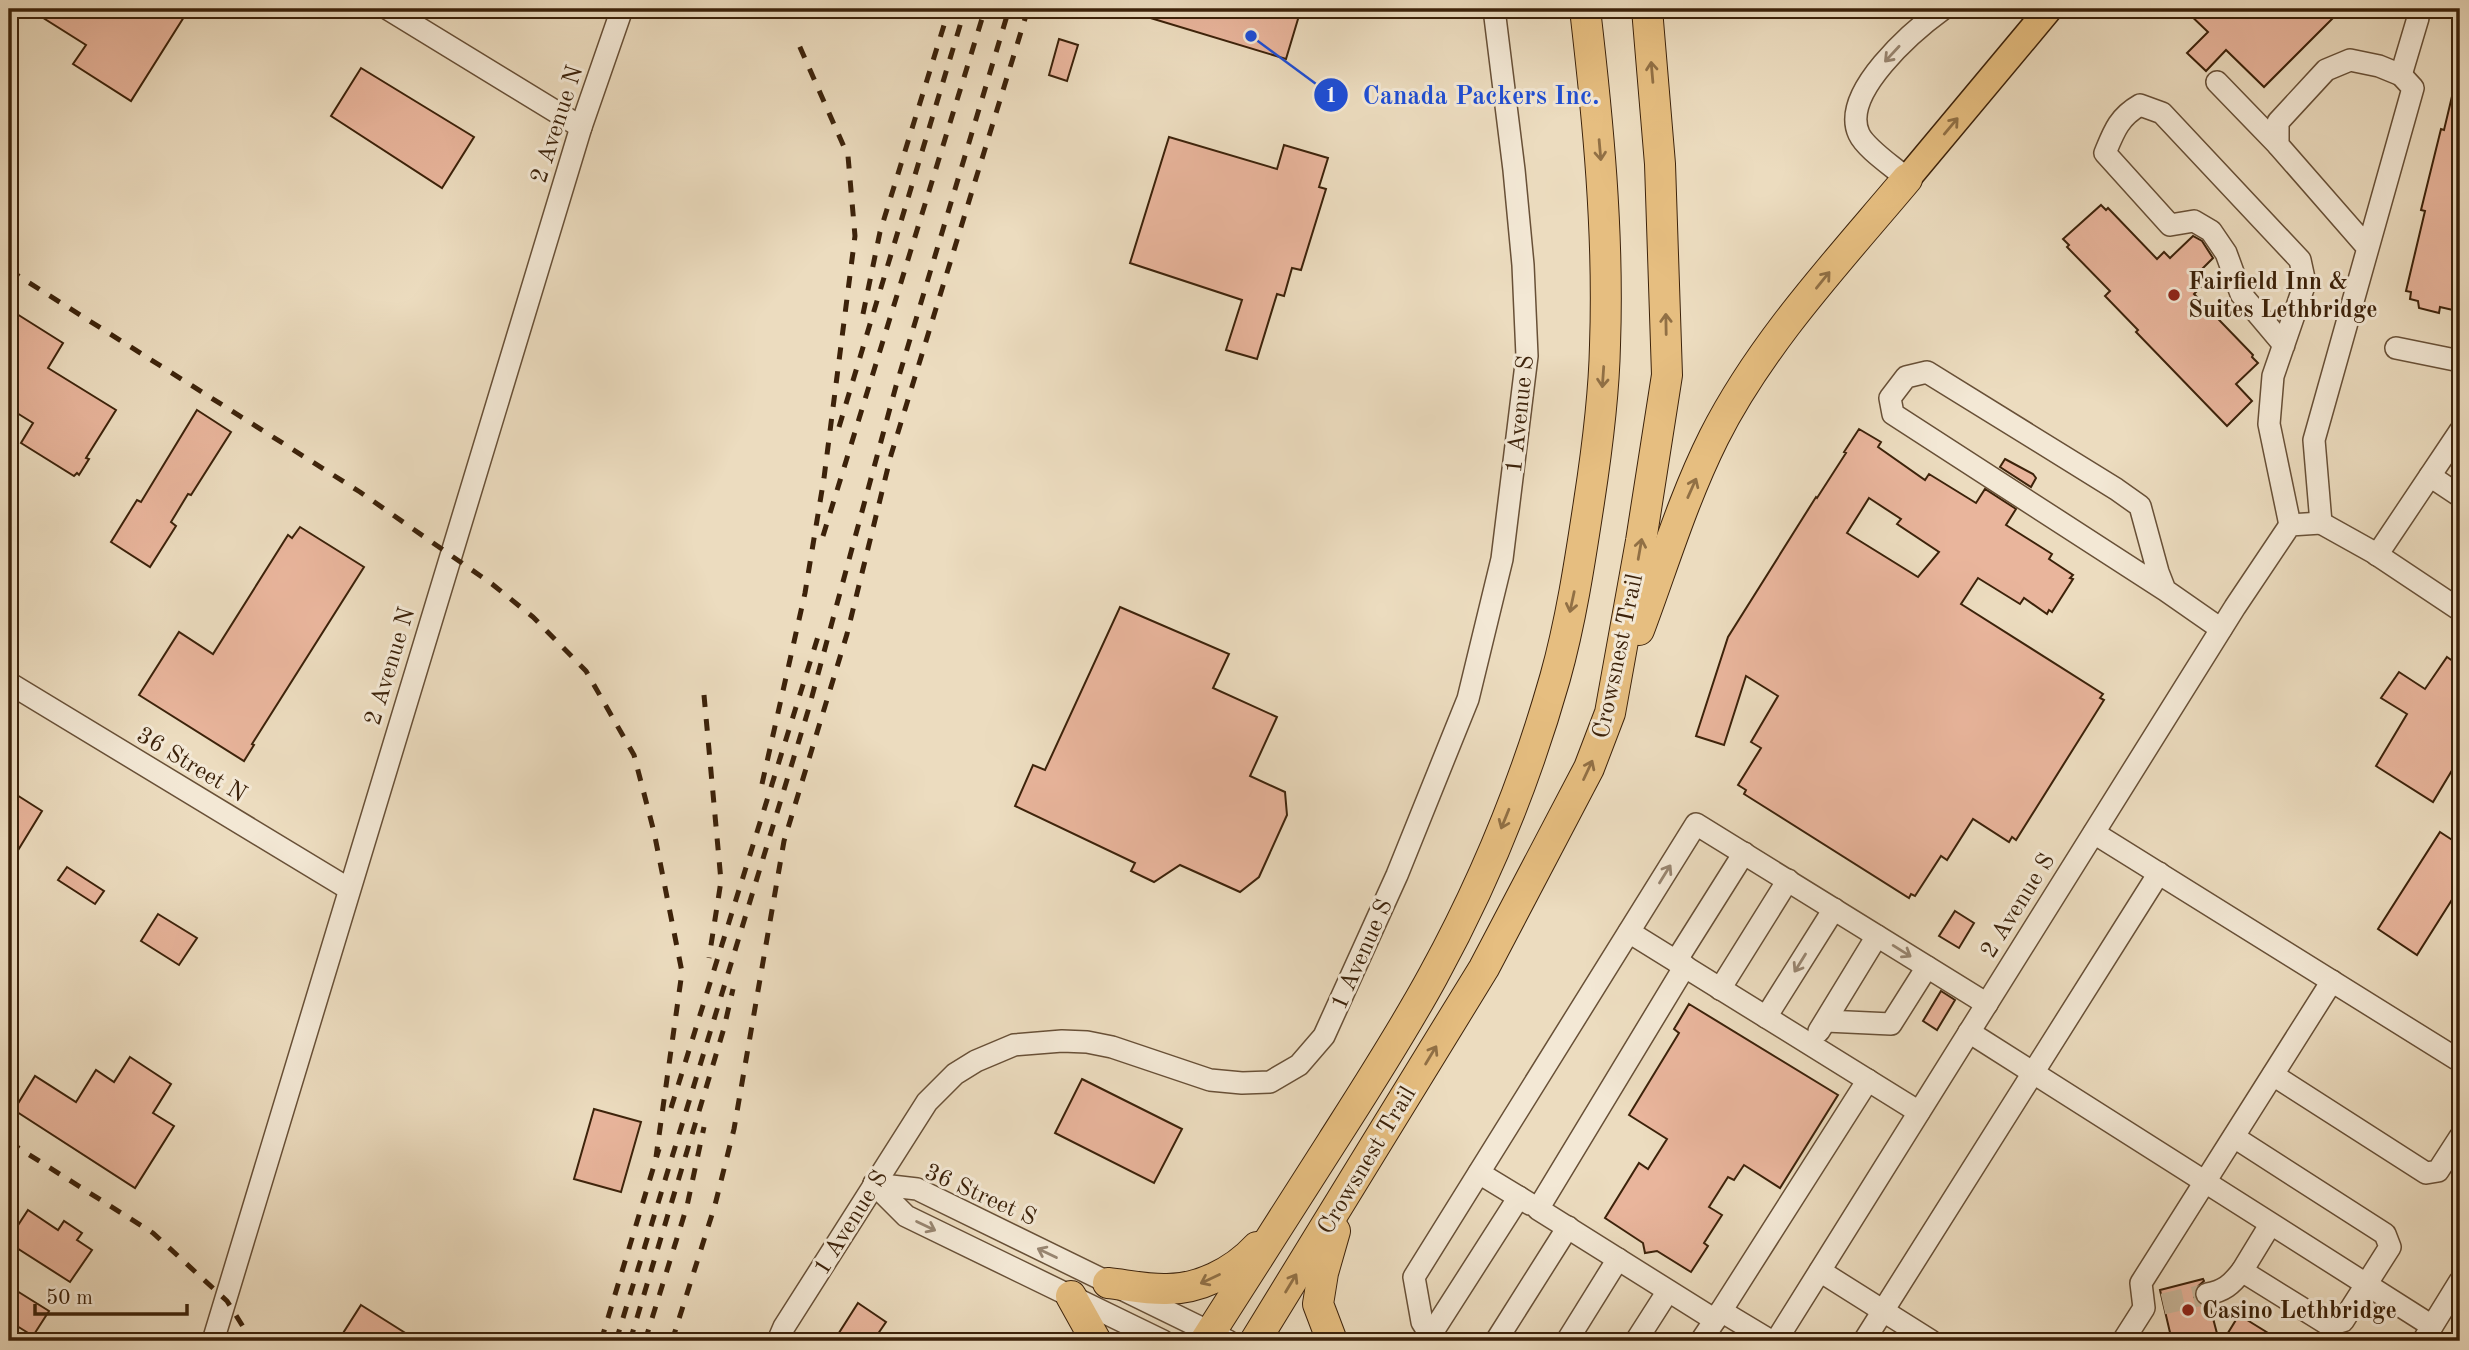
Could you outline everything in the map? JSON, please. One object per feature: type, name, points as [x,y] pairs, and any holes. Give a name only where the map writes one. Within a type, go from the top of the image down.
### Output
[{"type":"highway","name":"Crowsnest Trail","points":[[1214,1338],[1281,1222],[1382,1063],[1434,975],[1506,818],[1531,752],[1555,676],[1574,592],[1588,506],[1598,439],[1605,346],[1602,175],[1585,9]]},
{"type":"highway","name":"Crowsnest Trail","points":[[1255,1341],[1484,968],[1589,768],[1609,713],[1641,541],[1667,375],[1660,164],[1647,9]]},
{"type":"highway","points":[[1609,713],[1687,498],[1714,437],[1742,389],[1780,334],[1907,178]]},
{"type":"highway","points":[[1332,1341],[1318,1304],[1323,1273],[1344,1197]]},
{"type":"highway","points":[[1108,1283],[1166,1289],[1202,1283],[1244,1262],[1281,1222]]},
{"type":"highway","points":[[1071,1296],[1096,1341]]},
{"type":"main road","points":[[1907,178],[2049,9]]},
{"type":"street","points":[[388,9],[581,127]]},
{"type":"street","name":"2 Avenue N","points":[[213,1341],[581,127],[622,9]]},
{"type":"street","name":"1 Avenue S","points":[[778,1341],[927,1102],[955,1074],[976,1061],[1014,1045],[1087,1042],[1112,1047],[1210,1080],[1270,1082],[1299,1065],[1324,1037],[1397,875],[1468,699],[1502,559],[1527,356],[1523,265],[1514,170],[1494,9]]},
{"type":"street","points":[[1907,178],[1867,145],[1859,134],[1856,122],[1858,105],[1867,85],[1888,59],[1912,34],[1943,9]]},
{"type":"street","points":[[2401,75],[2418,18]]},
{"type":"street","points":[[2278,145],[2278,122],[2326,70],[2350,60],[2379,66],[2401,75],[2413,88],[2314,440],[2320,523]]},
{"type":"street","points":[[2217,82],[2278,145],[2368,248]]},
{"type":"street","points":[[2284,345],[2241,294],[2226,253],[2211,231],[2194,221],[2170,225],[2105,153],[2125,113],[2140,105],[2162,113],[2300,260],[2305,283],[2284,345],[2273,376],[2269,424],[2290,525],[2320,523],[2377,555],[2460,610]]},
{"type":"street","points":[[2396,348],[2460,361]]},
{"type":"street","points":[[2165,590],[2140,506],[2116,489],[1927,372],[1906,377],[1890,398],[1893,414],[2221,629]]},
{"type":"street","points":[[2377,555],[2460,431]]},
{"type":"street","points":[[2430,476],[2460,496]]},
{"type":"street","name":"2 Avenue S","points":[[1773,1341],[1820,1271],[2221,629],[2290,525]]},
{"type":"street","name":"36 Street N","points":[[9,684],[349,889]]},
{"type":"street","points":[[1519,1197],[1432,1338],[1422,1322],[1414,1277],[1696,824],[1987,1003]]},
{"type":"street","points":[[2094,833],[2460,1061]]},
{"type":"street","points":[[1538,1209],[1744,853]]},
{"type":"street","points":[[1864,1341],[2159,873]]},
{"type":"street","points":[[1720,989],[1788,880]]},
{"type":"street","points":[[1766,1017],[1834,909]]},
{"type":"street","points":[[1629,932],[1919,1112]]},
{"type":"street","points":[[1811,1045],[1877,936]]},
{"type":"street","points":[[1826,1021],[1891,1024],[1927,967]]},
{"type":"street","points":[[2123,1341],[2153,1306],[2141,1283],[2332,981]]},
{"type":"street","points":[[1969,1032],[2366,1284],[2428,1334],[2460,1281]]},
{"type":"street","points":[[2273,1075],[2426,1173],[2438,1171],[2460,1137]]},
{"type":"street","points":[[1701,1341],[1868,1080]]},
{"type":"street","points":[[2234,1137],[2385,1234],[2390,1247],[2343,1321],[2329,1325],[2242,1271]]},
{"type":"street","points":[[1479,1173],[1668,1291],[1773,1341]]},
{"type":"street","name":"36 Street S","points":[[874,1184],[917,1189],[1214,1338]]},
{"type":"street","name":"36 Street S","points":[[874,1184],[906,1216],[1163,1341]]},
{"type":"street","points":[[2207,1294],[2230,1286],[2270,1225]]},
{"type":"street","points":[[1496,1341],[1568,1227]]},
{"type":"street","points":[[1567,1341],[1618,1259]]},
{"type":"street","points":[[1820,1271],[1931,1341]]},
{"type":"street","points":[[1636,1341],[1668,1291]]},
{"type":"building","points":[[29,9],[189,9],[131,101],[73,64],[86,45]]},
{"type":"building","points":[[1135,9],[1301,9],[1286,59],[1134,13]]},
{"type":"building","points":[[2184,9],[2342,9],[2264,87],[2226,50],[2206,71],[2187,53],[2208,32]]},
{"type":"building","points":[[1059,39],[1078,45],[1067,81],[1049,75]]},
{"type":"building","points":[[361,68],[474,137],[442,188],[331,116]]},
{"type":"building","points":[[2454,88],[2460,89],[2460,304],[2455,303],[2453,310],[2440,307],[2439,313],[2419,308],[2418,301],[2410,299],[2411,292],[2406,291],[2425,211],[2421,210]]},
{"type":"building","points":[[1169,137],[1277,169],[1284,145],[1328,158],[1319,187],[1326,189],[1301,270],[1292,268],[1284,296],[1277,294],[1257,359],[1226,350],[1242,300],[1130,263]]},
{"type":"building","points":[[2101,205],[2106,210],[2108,208],[2157,259],[2164,252],[2170,258],[2193,236],[2202,241],[2213,258],[2193,278],[2201,287],[2194,294],[2258,363],[2236,384],[2252,401],[2227,426],[2136,332],[2138,330],[2105,296],[2110,291],[2067,247],[2069,245],[2063,239]]},
{"type":"building","points":[[9,309],[63,343],[48,368],[116,410],[86,458],[89,459],[79,475],[77,473],[74,476],[21,443],[33,423],[9,408]]},
{"type":"building","points":[[197,410],[231,432],[171,522],[176,526],[150,567],[111,542],[137,500],[141,502]]},
{"type":"building","points":[[1859,429],[1881,442],[1878,447],[1925,480],[1929,474],[1976,503],[1985,489],[2016,509],[2006,525],[2052,554],[2049,559],[2073,575],[2070,578],[2073,579],[2052,612],[2049,610],[2047,614],[2024,598],[2020,604],[1978,578],[1961,604],[2103,694],[2100,698],[2104,700],[2016,840],[2012,837],[2009,842],[1973,819],[1947,860],[1941,856],[1915,896],[1911,894],[1909,898],[1744,794],[1746,790],[1738,785],[1761,748],[1751,742],[1778,696],[1746,676],[1724,745],[1696,736],[1728,637],[1846,453],[1844,452]],"holes":[[[1869,498],[1901,519],[1897,524],[1939,552],[1918,577],[1847,533]]]},
{"type":"building","points":[[2005,459],[2033,474],[2036,478],[2031,487],[2000,467]]},
{"type":"building","points":[[300,527],[364,567],[252,744],[254,745],[244,761],[139,695],[179,632],[213,654],[288,535],[292,538]]},
{"type":"building","points":[[1120,607],[1229,654],[1213,688],[1277,717],[1250,776],[1285,792],[1287,815],[1259,877],[1240,892],[1180,865],[1154,882],[1131,871],[1135,863],[1015,806],[1033,765],[1045,770]]},
{"type":"building","points":[[2447,657],[2460,666],[2460,757],[2433,802],[2376,766],[2407,714],[2381,698],[2399,672],[2425,689]]},
{"type":"building","points":[[9,790],[42,811],[9,865]]},
{"type":"building","points":[[2440,832],[2460,845],[2460,887],[2417,955],[2378,929]]},
{"type":"building","points":[[67,867],[104,891],[95,904],[58,880]]},
{"type":"building","points":[[1955,911],[1974,923],[1959,948],[1939,936]]},
{"type":"building","points":[[158,914],[197,938],[179,965],[141,941]]},
{"type":"building","points":[[1941,991],[1955,1000],[1937,1030],[1923,1021]]},
{"type":"building","points":[[1689,1004],[1838,1095],[1780,1188],[1744,1165],[1734,1180],[1728,1177],[1709,1207],[1722,1215],[1704,1243],[1708,1246],[1691,1272],[1657,1251],[1645,1253],[1643,1243],[1605,1218],[1639,1163],[1648,1169],[1667,1139],[1629,1115],[1679,1033],[1674,1029]]},
{"type":"building","points":[[130,1057],[171,1084],[153,1113],[174,1126],[135,1188],[14,1110],[35,1076],[76,1102],[96,1070],[114,1082]]},
{"type":"building","points":[[1082,1079],[1182,1129],[1154,1183],[1055,1133]]},
{"type":"building","points":[[594,1109],[641,1122],[621,1192],[574,1179]]},
{"type":"building","points":[[28,1210],[58,1230],[64,1221],[82,1233],[77,1240],[92,1250],[70,1282],[9,1243]]},
{"type":"building","name":"Casino Lethbridge","points":[[2203,1279],[2195,1289],[2194,1297],[2202,1306],[2210,1307],[2219,1341],[2172,1341],[2160,1290]]},
{"type":"building","points":[[9,1286],[49,1311],[33,1336],[9,1321]]},
{"type":"building","points":[[858,1303],[886,1322],[873,1341],[845,1341],[837,1336]]},
{"type":"building","points":[[361,1305],[418,1341],[338,1341]]},
{"type":"building","points":[[2239,1315],[2281,1341],[2223,1341]]},
{"type":"tunnel","points":[[2163,1304],[2207,1294]]},
{"type":"railway","points":[[863,314],[880,232],[949,9]]},
{"type":"railway","points":[[839,427],[965,9]]},
{"type":"railway","points":[[823,536],[985,9]]},
{"type":"railway","points":[[616,1341],[808,711],[896,386],[1009,9]]},
{"type":"railway","points":[[672,1341],[715,1205],[734,1129],[784,841],[847,634],[891,455],[1028,9]]},
{"type":"railway","points":[[762,784],[805,593],[824,478],[855,236],[848,156],[799,45]]},
{"type":"railway","points":[[9,270],[360,492],[492,584],[533,617],[586,671],[634,755],[654,832],[682,972],[656,1157]]},
{"type":"railway","points":[[671,1108],[821,627]]},
{"type":"railway","points":[[704,695],[721,881],[709,958]]},
{"type":"railway","points":[[630,1341],[724,1028],[733,989]]},
{"type":"railway","points":[[645,1341],[687,1206],[704,1127]]},
{"type":"railway","points":[[9,1142],[153,1233],[227,1301],[252,1341]]},
{"type":"railway","points":[[601,1341],[659,1149]]},
{"type":"place","name":"Canada Packers Inc.","points":[[1251,36]]},
{"type":"place","name":"Fairfield Inn & Suites Lethbridge","points":[[2174,295]]},
{"type":"place","name":"Casino Lethbridge","points":[[2188,1310]]}]
